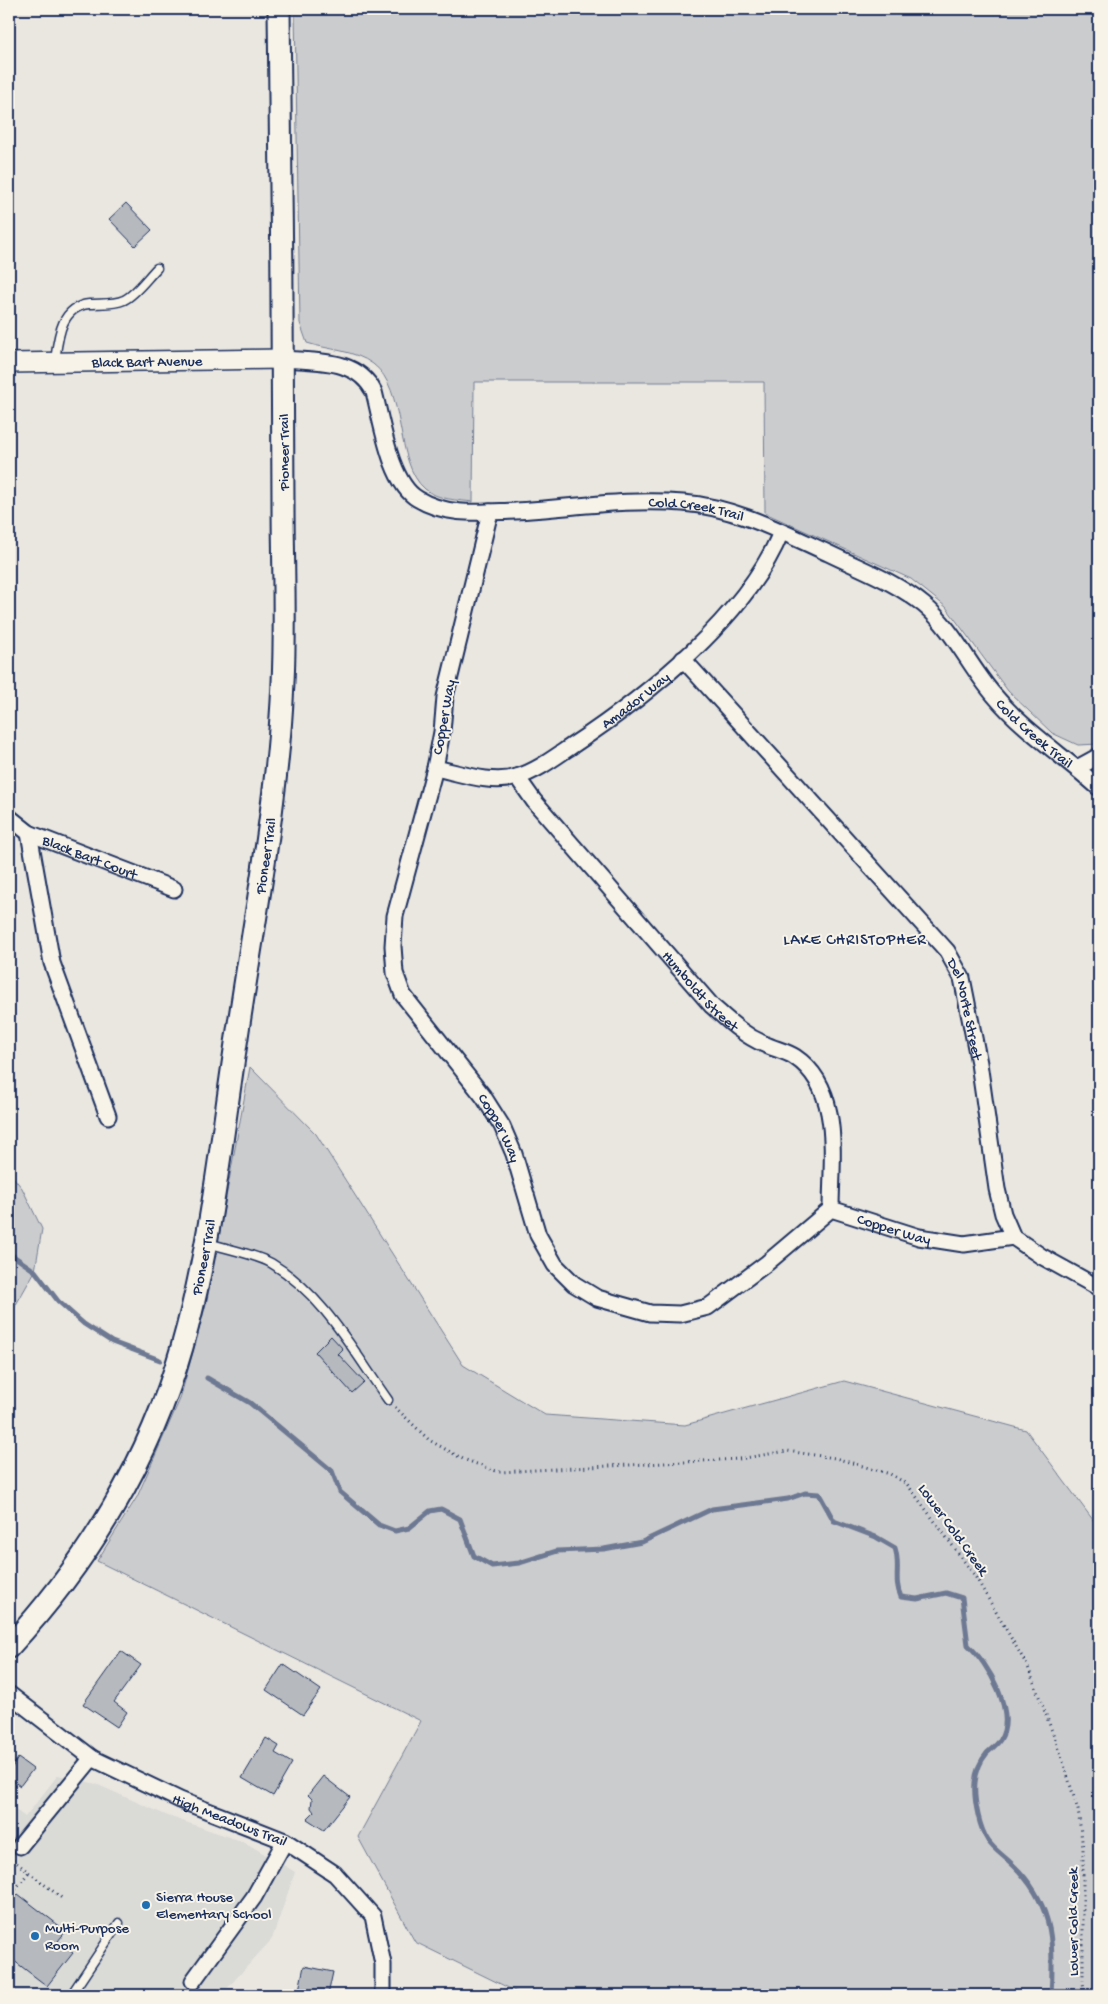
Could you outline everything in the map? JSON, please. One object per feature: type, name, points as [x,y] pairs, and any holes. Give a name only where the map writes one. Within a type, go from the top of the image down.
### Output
[{"type":"main road","name":"Pioneer Trail","points":[[9,1647],[66,1581],[106,1521],[134,1470],[165,1399],[179,1357],[206,1242],[278,749],[284,631],[279,9]]},
{"type":"street","name":"Black Bart Avenue","points":[[9,363],[283,359]]},
{"type":"street","name":"Cold Creek Trail","points":[[283,359],[346,365],[358,372],[369,382],[374,392],[396,474],[405,489],[416,499],[435,507],[451,512],[490,512],[633,502],[680,502],[706,505],[736,513],[781,532],[903,589],[926,607],[950,631],[968,661],[994,695],[1042,741],[1099,788]]},
{"type":"street","name":"Copper Way","points":[[490,512],[445,697],[442,732],[435,768],[395,916],[393,946],[395,972],[403,995],[483,1096],[502,1126],[514,1154],[538,1235],[555,1265],[574,1284],[597,1298],[650,1312],[680,1314],[708,1307],[767,1263],[831,1209],[928,1238],[964,1244],[1013,1237]]},
{"type":"street","name":"Amador Way","points":[[435,768],[502,780],[517,777],[544,764],[594,732],[646,692],[684,659],[743,596],[770,556],[781,532]]},
{"type":"street","name":"Del Norte Street","points":[[684,659],[760,746],[947,951],[962,978],[975,1038],[999,1198],[1003,1214],[1013,1237]]},
{"type":"street","points":[[1077,768],[1099,756]]},
{"type":"street","name":"Humboldt Street","points":[[517,777],[534,801],[712,1006],[740,1032],[794,1056],[813,1071],[830,1116],[831,1209]]},
{"type":"street","name":"Black Bart Court","points":[[9,817],[29,833],[174,889]]},
{"type":"street","points":[[29,833],[52,963],[108,1116]]},
{"type":"street","points":[[1013,1237],[1041,1256],[1099,1288]]},
{"type":"street","name":"High Meadows Trail","points":[[9,1694],[92,1758],[180,1800],[284,1841],[335,1874],[373,1916],[384,1964],[384,1995]]},
{"type":"street","points":[[20,1846],[92,1758]]},
{"type":"street","points":[[192,1981],[254,1897],[284,1841]]},
{"type":"lane","points":[[54,362],[59,331],[69,312],[86,304],[115,303],[126,299],[157,268]]},
{"type":"lane","points":[[206,1242],[269,1262],[301,1285],[327,1313],[388,1400]]},
{"type":"lane","points":[[71,1995],[119,1923]]},
{"type":"path","name":"Lower Cold Creek","points":[[388,1400],[429,1440],[463,1459],[499,1472],[739,1459],[787,1451],[835,1458],[890,1474],[907,1484],[975,1576],[1028,1667],[1061,1756],[1078,1810],[1083,1848],[1083,1983],[1085,1995]]},
{"type":"path","points":[[9,1857],[63,1899]]},
{"type":"path","points":[[9,1897],[29,1872]]},
{"type":"shaded area","points":[[295,9],[1099,9],[1099,744],[1078,745],[1052,733],[1008,691],[946,607],[911,579],[765,513],[764,382],[474,382],[473,502],[442,497],[425,489],[415,477],[409,462],[391,390],[384,375],[366,359],[307,343],[300,323]]},
{"type":"shaded area","points":[[250,1067],[316,1134],[463,1365],[545,1415],[685,1425],[844,1381],[1026,1430],[1099,1528],[1099,1995],[523,1995],[415,1942],[358,1837],[421,1721],[97,1561],[137,1497],[180,1399],[207,1300]]},
{"type":"shaded area","points":[[9,1172],[22,1188],[42,1229],[35,1271],[9,1317]]},
{"type":"shaded area","name":"Sierra House Elementary School","points":[[58,1775],[96,1784],[168,1816],[244,1842],[295,1872],[272,1939],[221,1995],[9,1995],[9,1805],[25,1817]]},
{"type":"building","points":[[126,203],[152,230],[135,246],[109,219]]},
{"type":"building","points":[[331,1336],[343,1349],[338,1354],[364,1382],[352,1393],[315,1352]]},
{"type":"building","points":[[121,1651],[141,1665],[114,1702],[127,1712],[117,1727],[83,1704]]},
{"type":"building","points":[[283,1664],[321,1690],[303,1715],[266,1690]]},
{"type":"building","points":[[266,1738],[279,1746],[275,1753],[292,1763],[273,1796],[242,1778]]},
{"type":"building","points":[[18,1758],[33,1769],[20,1786],[9,1778],[9,1772]]},
{"type":"building","points":[[323,1776],[350,1797],[324,1830],[307,1819],[314,1812],[311,1808],[312,1799],[308,1795]]},
{"type":"building","name":"Multi-Purpose Room","points":[[18,1894],[66,1931],[58,1941],[73,1953],[47,1986],[9,1957],[9,1905]]},
{"type":"building","points":[[304,1966],[333,1972],[328,1995],[298,1995]]},
{"type":"waterway","points":[[9,1253],[35,1271],[58,1301],[84,1324],[112,1342],[160,1360]]},
{"type":"waterway","points":[[207,1378],[250,1403],[332,1471],[340,1492],[379,1525],[395,1531],[409,1528],[430,1511],[441,1509],[460,1519],[474,1556],[492,1566],[519,1563],[557,1551],[604,1549],[642,1542],[712,1509],[788,1499],[805,1493],[819,1494],[834,1521],[876,1537],[895,1548],[901,1597],[917,1599],[946,1593],[962,1598],[968,1645],[984,1664],[998,1689],[1003,1703],[1004,1729],[1000,1740],[982,1760],[976,1775],[976,1807],[981,1827],[989,1842],[1012,1863],[1031,1885],[1045,1914],[1051,1944],[1051,1995]]},
{"type":"place","name":"Sierra House Elementary School","points":[[146,1905]]},
{"type":"place","name":"Multi-Purpose Room","points":[[35,1936]]},
{"type":"district","name":"LAKE CHRISTOPHER","points":[[855,938]]}]
